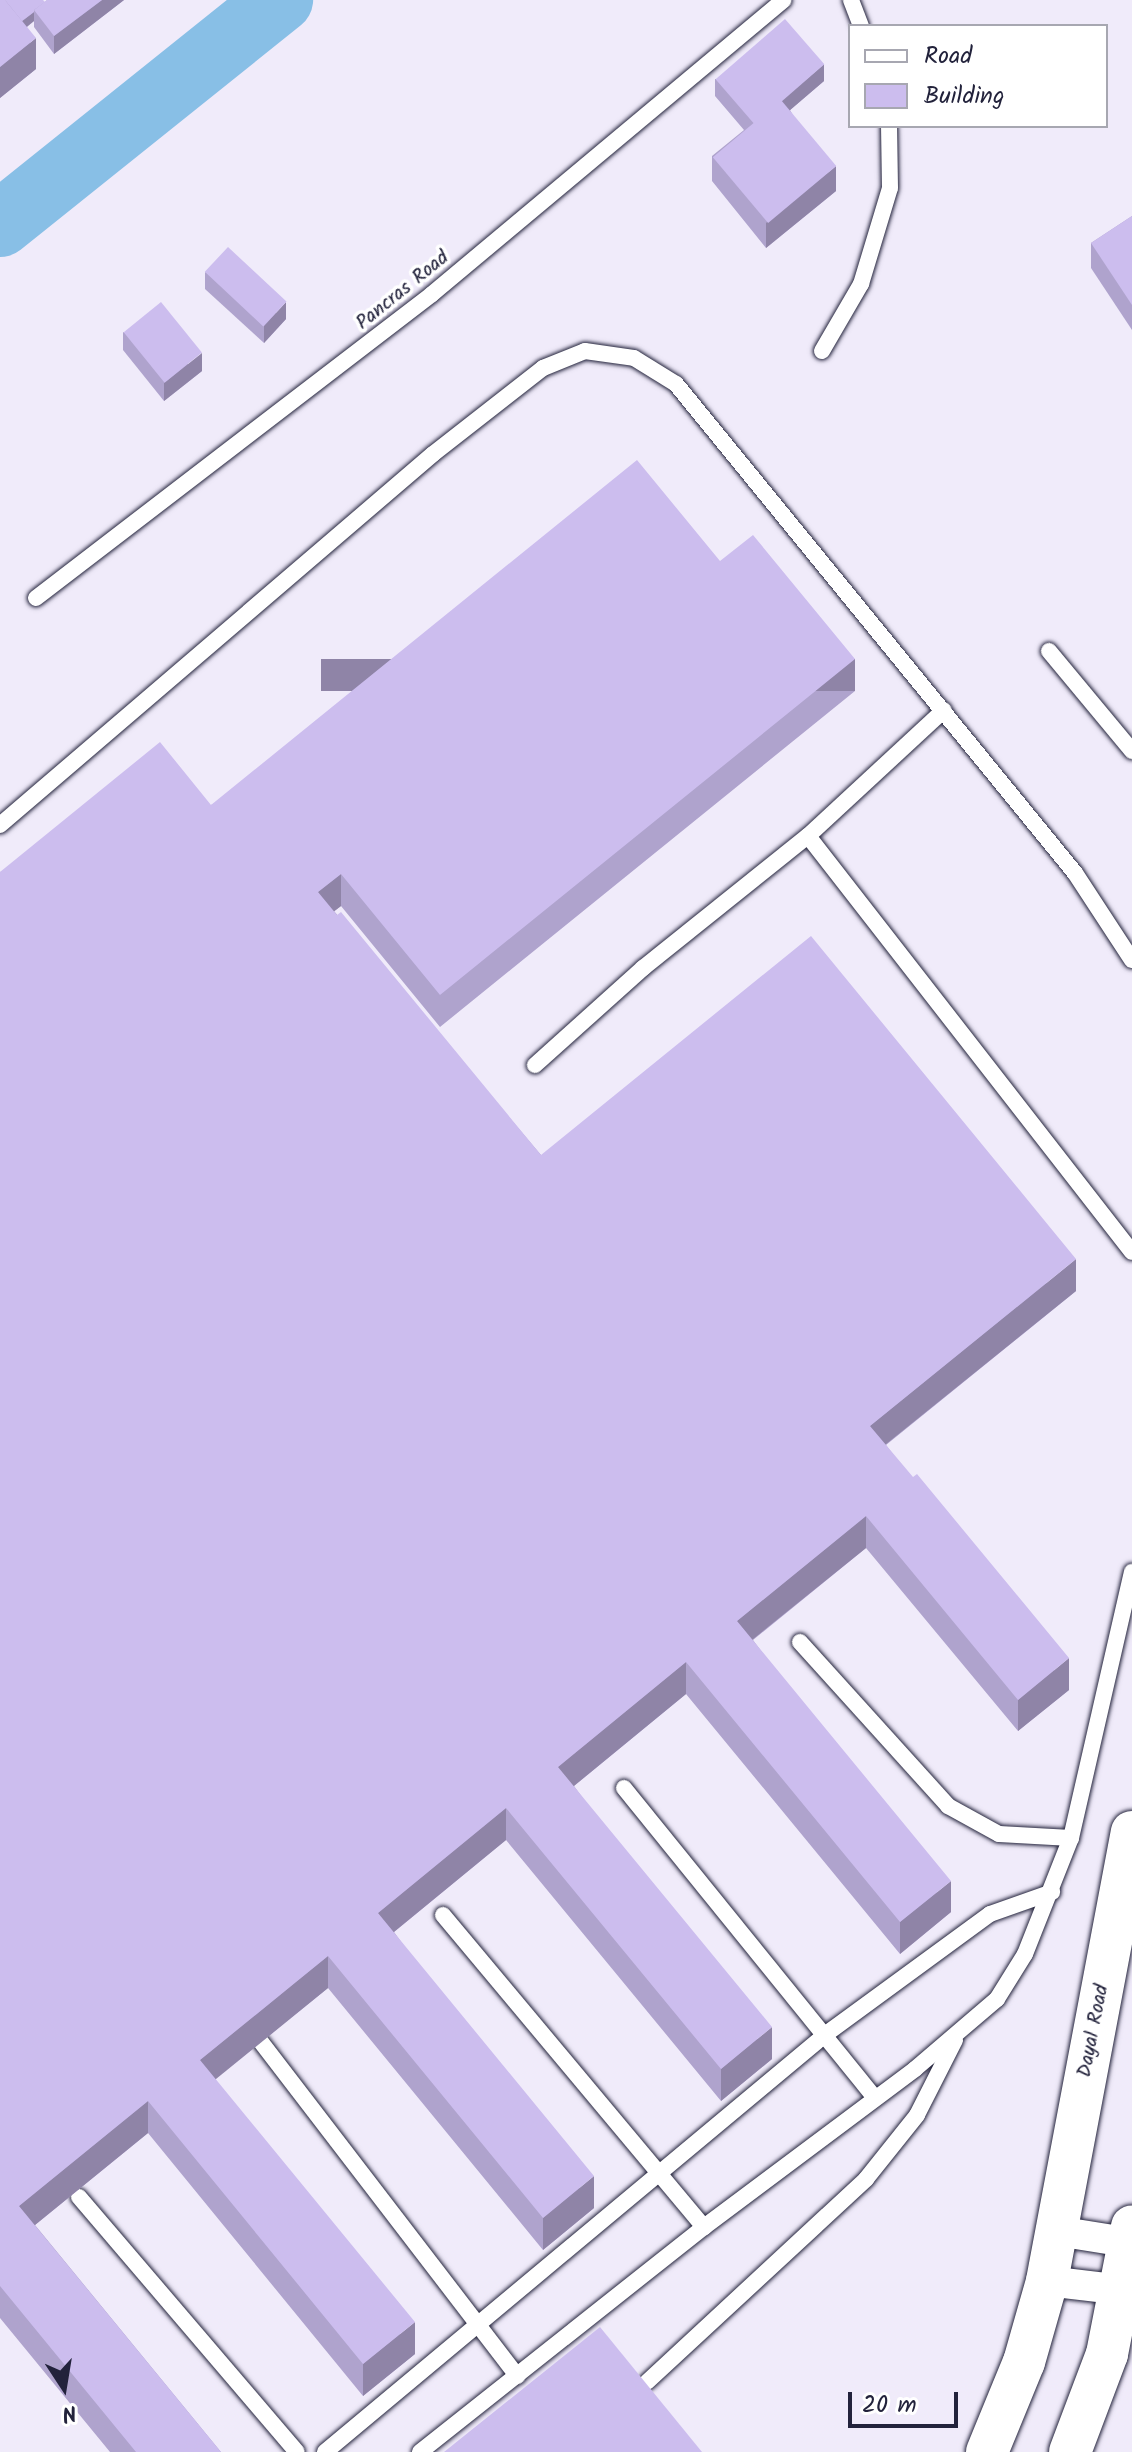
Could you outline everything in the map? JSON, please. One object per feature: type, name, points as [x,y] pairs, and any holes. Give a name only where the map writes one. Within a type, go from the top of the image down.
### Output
[{"type":"street","name":"Dayal Road","points":[[987,2452],[1024,2362],[1047,2281],[1132,1832]]},
{"type":"street","points":[[1057,2231],[1131,2237],[1128,2290],[1070,2452]]},
{"type":"street","points":[[1047,2281],[1128,2290]]},
{"type":"lane","name":"Pancras Road","points":[[36,598],[432,294],[783,0]]},
{"type":"lane","points":[[851,0],[860,24]]},
{"type":"lane","points":[[822,351],[861,284],[890,188],[889,128]]},
{"type":"lane","points":[[0,825],[433,454],[543,368],[585,351],[634,358],[676,384],[1075,873],[1132,960]]},
{"type":"lane","points":[[1049,651],[1132,751]]},
{"type":"lane","points":[[535,1065],[643,968],[808,836],[944,710]]},
{"type":"lane","points":[[808,836],[1132,1252]]},
{"type":"lane","points":[[420,2452],[704,2227],[958,2035],[997,1999],[1025,1954],[1071,1838],[1132,1572]]},
{"type":"lane","points":[[800,1642],[948,1806],[999,1834],[1071,1838]]},
{"type":"lane","points":[[624,1788],[874,2097]]},
{"type":"lane","points":[[325,2452],[826,2034],[990,1914],[1052,1892]]},
{"type":"lane","points":[[443,1915],[704,2227]]},
{"type":"lane","points":[[647,2382],[866,2179],[917,2115],[958,2035]]},
{"type":"lane","points":[[261,2042],[517,2376]]},
{"type":"lane","points":[[79,2197],[297,2452]]},
{"type":"building","points":[[0,0],[5,0],[36,38],[0,67]]},
{"type":"building","points":[[5,0],[43,0],[45,2],[22,21]]},
{"type":"building","points":[[47,0],[102,0],[54,36],[34,10]]},
{"type":"building","points":[[785,19],[824,64],[755,125],[716,79]]},
{"type":"building","points":[[781,100],[836,166],[768,223],[713,157]]},
{"type":"building","points":[[1132,216],[1132,305],[1091,243]]},
{"type":"building","points":[[228,247],[287,302],[263,326],[205,272]]},
{"type":"building","points":[[161,302],[202,353],[165,383],[124,332]]},
{"type":"building","points":[[637,460],[720,561],[753,535],[855,659],[440,995],[341,874],[318,892],[337,915],[341,912],[541,1155],[811,936],[1076,1259],[870,1426],[913,1477],[917,1474],[1069,1658],[1018,1700],[866,1516],[737,1621],[951,1881],[900,1922],[686,1662],[558,1767],[772,2027],[721,2069],[506,1808],[378,1913],[594,2176],[543,2218],[328,1956],[200,2060],[415,2322],[363,2364],[148,2101],[19,2206],[221,2452],[136,2452],[0,2286],[0,872],[160,742],[211,805]]},
{"type":"building","points":[[600,2327],[702,2452],[444,2452]]},
{"type":"waterway","points":[[0,224],[280,0]]}]
